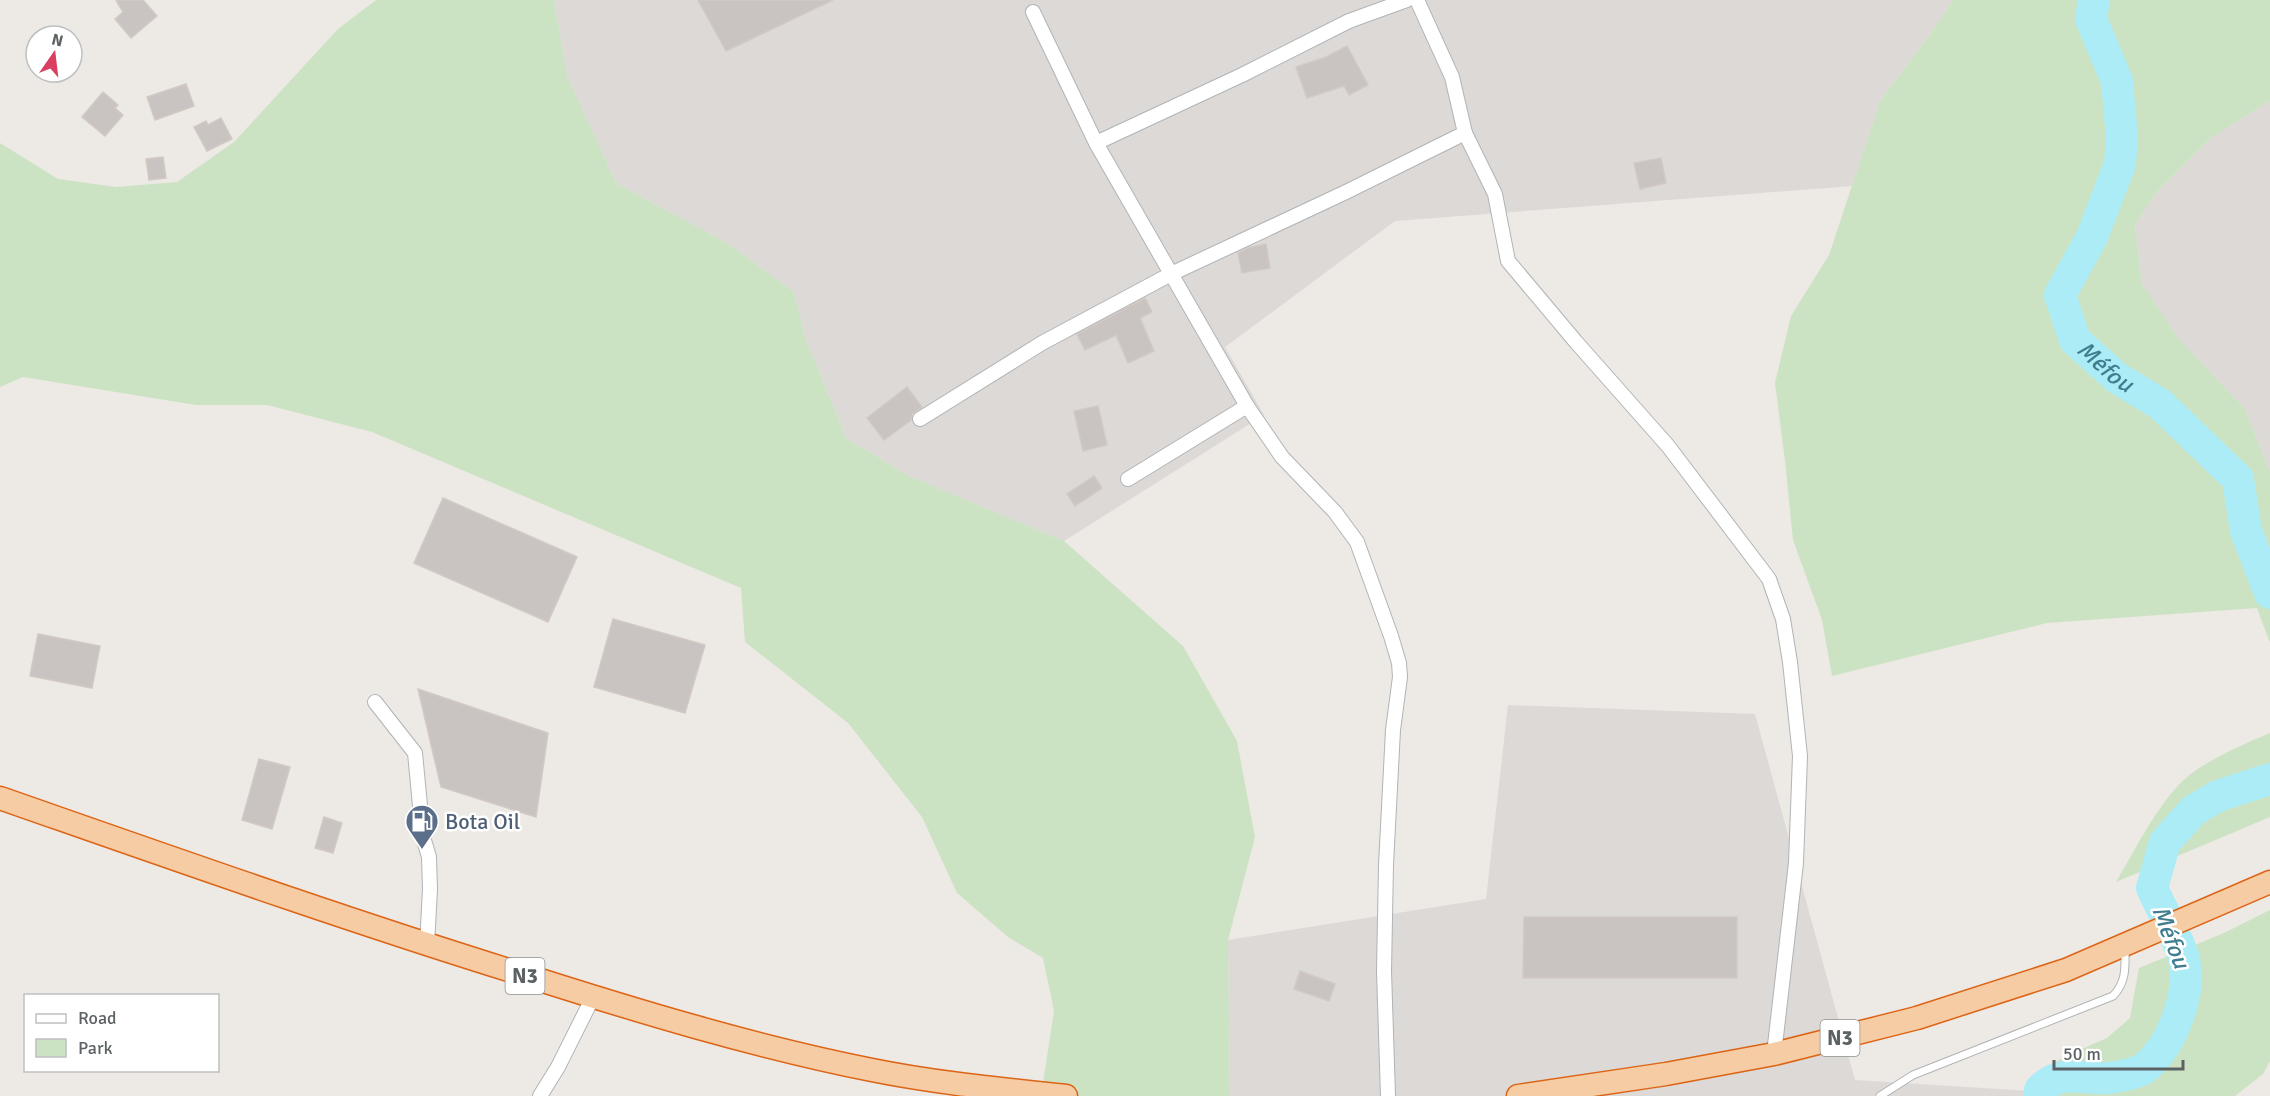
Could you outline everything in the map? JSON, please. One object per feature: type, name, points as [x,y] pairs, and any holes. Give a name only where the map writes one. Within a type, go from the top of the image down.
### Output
[{"type":"highway","name":"N3","points":[[0,798],[427,945],[593,997],[780,1049],[874,1070],[1066,1096]]},
{"type":"highway","name":"N3","points":[[1518,1096],[1666,1074],[1774,1054],[1917,1018],[2066,970],[2270,882]]},
{"type":"street","points":[[1096,143],[1242,75],[1349,21],[1407,0]]},
{"type":"street","points":[[1417,0],[1452,77],[1466,132],[1495,194],[1508,261],[1668,446],[1769,579],[1783,618],[1800,756],[1796,863],[1774,1054]]},
{"type":"street","points":[[1033,12],[1096,143],[1247,406],[1282,457],[1335,512],[1357,543],[1399,663],[1400,677],[1393,730],[1386,865],[1384,971],[1388,1096]]},
{"type":"street","points":[[920,419],[1042,344],[1171,274],[1346,192],[1466,132]]},
{"type":"street","points":[[1128,479],[1247,406]]},
{"type":"street","points":[[375,702],[415,753],[423,837],[429,857],[427,945]]},
{"type":"street","points":[[540,1096],[558,1067],[593,997]]},
{"type":"lane","points":[[1880,1096],[1913,1075],[2113,996],[2121,987],[2125,974],[2125,946]]},
{"type":"shaded area","points":[[554,0],[1953,0],[1880,101],[1852,186],[1395,221],[1225,347],[1264,415],[1064,541],[909,476],[846,438],[806,339],[794,292],[727,243],[616,183],[567,75]]},
{"type":"shaded area","points":[[2270,101],[2270,472],[2245,409],[2179,339],[2142,283],[2135,225],[2155,194],[2211,138]]},
{"type":"shaded area","points":[[1508,705],[1755,714],[1855,1080],[2031,1091],[2031,1096],[1230,1096],[1228,940],[1486,899]]},
{"type":"green space","points":[[376,0],[554,0],[567,75],[616,183],[727,243],[794,292],[806,339],[846,438],[909,476],[1064,541],[1183,646],[1237,741],[1255,837],[1228,940],[1230,1096],[1041,1096],[1054,1011],[1043,958],[1008,937],[957,893],[922,817],[848,723],[745,642],[741,588],[372,432],[267,405],[196,405],[23,377],[0,387],[0,143],[58,179],[116,187],[177,182],[234,142],[338,29]]},
{"type":"green space","points":[[1953,0],[2270,0],[2270,101],[2211,138],[2155,194],[2135,225],[2142,283],[2179,339],[2245,409],[2270,472],[2270,643],[2257,608],[2047,623],[1832,676],[1822,620],[1793,540],[1775,383],[1791,316],[1829,255],[1880,101]]},
{"type":"green space","points":[[2270,733],[2270,817],[2116,882],[2150,824],[2181,783],[2211,761]]},
{"type":"green space","points":[[2270,910],[2270,1061],[2263,1074],[2235,1096],[2031,1096],[2035,1073],[2072,1053],[2107,1038],[2130,1018],[2139,968],[2224,933]]},
{"type":"building","points":[[116,0],[143,0],[157,16],[131,38],[115,19],[123,12]]},
{"type":"building","points":[[698,0],[833,0],[726,51]]},
{"type":"building","points":[[1347,46],[1368,85],[1349,95],[1344,86],[1307,98],[1296,67],[1326,57]]},
{"type":"building","points":[[186,84],[194,106],[155,120],[147,97]]},
{"type":"building","points":[[103,92],[118,105],[115,108],[123,115],[105,136],[82,117]]},
{"type":"building","points":[[221,118],[232,139],[207,151],[194,127],[206,121],[208,125]]},
{"type":"building","points":[[163,157],[166,178],[149,180],[146,159]]},
{"type":"building","points":[[1661,158],[1666,183],[1640,189],[1634,163]]},
{"type":"building","points":[[1266,244],[1270,268],[1242,273],[1238,253],[1247,248]]},
{"type":"building","points":[[1145,298],[1152,312],[1140,318],[1154,351],[1128,363],[1116,335],[1085,350],[1077,334]]},
{"type":"building","points":[[907,387],[922,407],[912,414],[911,420],[884,440],[867,418]]},
{"type":"building","points":[[1098,406],[1107,445],[1083,451],[1074,411]]},
{"type":"building","points":[[1094,476],[1102,488],[1075,506],[1067,494]]},
{"type":"building","points":[[443,498],[577,557],[548,622],[414,563]]},
{"type":"building","points":[[613,619],[705,645],[685,713],[594,687]]},
{"type":"building","points":[[38,634],[100,646],[92,688],[30,676]]},
{"type":"building","points":[[418,689],[548,733],[536,817],[441,787]]},
{"type":"building","points":[[259,759],[290,767],[272,829],[242,820]]},
{"type":"building","points":[[324,817],[342,823],[333,853],[315,848]]},
{"type":"building","points":[[1524,917],[1737,917],[1737,978],[1523,978]]},
{"type":"building","points":[[1300,971],[1335,984],[1329,1001],[1294,989]]},
{"type":"waterway","name":"Méfou","points":[[2094,0],[2091,19],[2117,81],[2122,137],[2120,164],[2092,237],[2060,295],[2075,340],[2117,378],[2160,404],[2238,479],[2246,531],[2270,593]]},
{"type":"waterway","name":"Méfou","points":[[2040,1096],[2040,1090],[2048,1083],[2064,1077],[2109,1078],[2138,1072],[2145,1068],[2164,1046],[2178,1018],[2186,973],[2178,943],[2152,888],[2165,842],[2194,810],[2218,796],[2270,779]]},
{"type":"place","name":"Bota Oil","points":[[422,850]]}]
